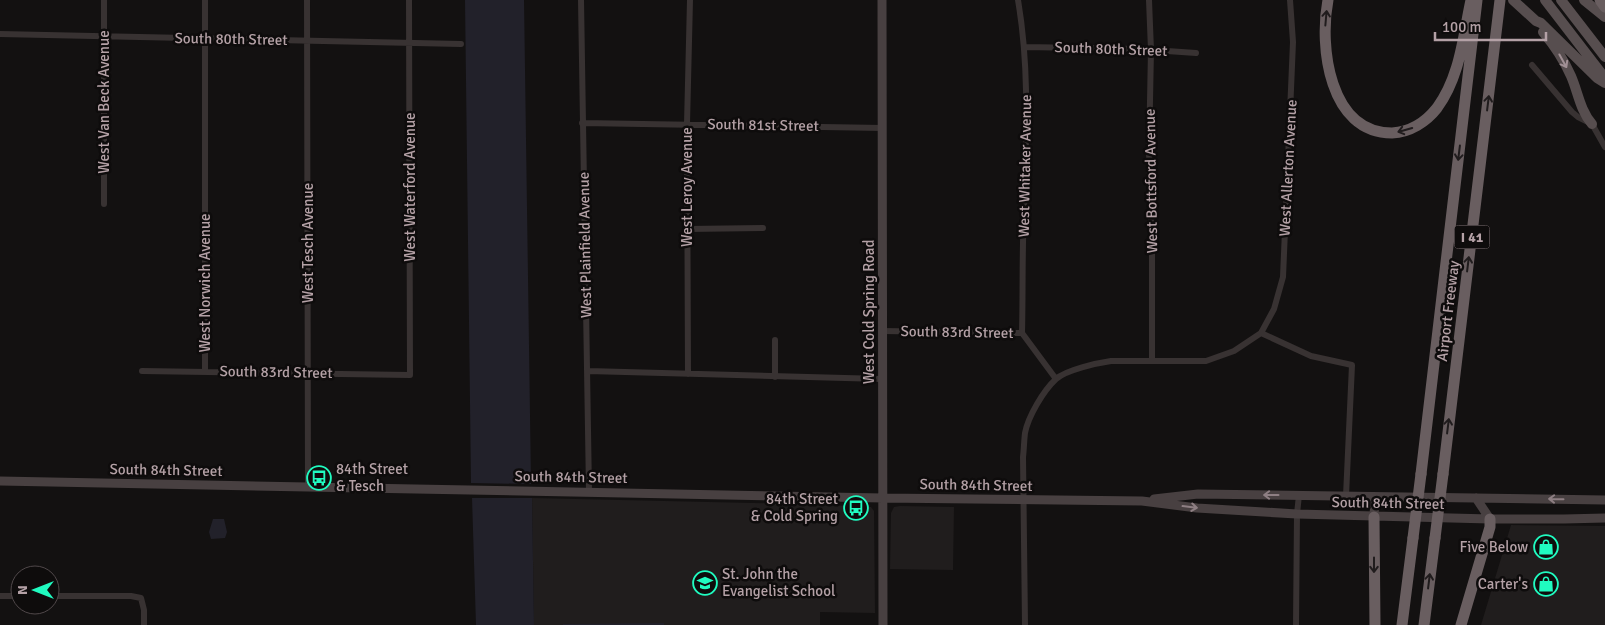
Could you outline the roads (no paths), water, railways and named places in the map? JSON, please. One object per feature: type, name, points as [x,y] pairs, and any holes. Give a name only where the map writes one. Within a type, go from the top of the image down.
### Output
[{"type":"highway","points":[[1328,0],[1325,32],[1326,49],[1330,74],[1339,98],[1347,111],[1358,122],[1370,129],[1392,132],[1408,130],[1421,123],[1436,109],[1442,99],[1456,68],[1471,0]]},
{"type":"highway","name":"Airport Freeway","points":[[1402,625],[1478,0]]},
{"type":"highway","name":"Airport Freeway","points":[[1424,625],[1500,0]]},
{"type":"highway","points":[[1600,0],[1605,7]]},
{"type":"highway","points":[[1374,517],[1374,625]]},
{"type":"highway","points":[[1461,625],[1490,527],[1490,519]]},
{"type":"main road","points":[[1545,0],[1605,78]]},
{"type":"main road","points":[[1561,0],[1605,57]]},
{"type":"main road","points":[[1584,0],[1605,16]]},
{"type":"main road","points":[[1517,4],[1536,21],[1541,23],[1597,78],[1605,83]]},
{"type":"main road","points":[[1536,21],[1538,27],[1559,54],[1571,77],[1584,112],[1592,124]]},
{"type":"street","name":"West Van Beck Avenue","points":[[104,0],[104,204]]},
{"type":"street","name":"West Norwich Avenue","points":[[205,0],[205,371]]},
{"type":"street","name":"West Tesch Avenue","points":[[307,0],[308,486]]},
{"type":"street","name":"West Waterford Avenue","points":[[409,0],[410,374]]},
{"type":"street","name":"West Plainfield Avenue","points":[[581,0],[589,491]]},
{"type":"street","name":"West Leroy Avenue","points":[[688,374],[687,124],[690,0]]},
{"type":"street","name":"West Cold Spring Road","points":[[882,0],[883,625]]},
{"type":"street","name":"West Whitaker Avenue","points":[[1018,0],[1025,47],[1027,110],[1022,333]]},
{"type":"street","name":"West Bottsford Avenue","points":[[1149,0],[1152,361]]},
{"type":"street","name":"West Allerton Avenue","points":[[1261,333],[1274,308],[1283,277],[1293,42],[1290,0]]},
{"type":"street","name":"South 80th Street","points":[[0,34],[461,44]]},
{"type":"street","name":"South 80th Street","points":[[1025,47],[1196,53]]},
{"type":"street","points":[[1532,65],[1572,112],[1592,124],[1605,147]]},
{"type":"street","name":"South 81st Street","points":[[582,123],[883,128]]},
{"type":"street","points":[[687,229],[763,228]]},
{"type":"street","name":"South 83rd Street","points":[[882,331],[1022,333],[1056,378]]},
{"type":"street","points":[[1025,625],[1023,457],[1025,432],[1030,417],[1056,378],[1085,366],[1099,363],[1206,361],[1234,351],[1261,333],[1311,356],[1352,365],[1346,496]]},
{"type":"street","points":[[775,340],[775,377]]},
{"type":"street","name":"South 83rd Street","points":[[142,371],[410,374]]},
{"type":"street","points":[[588,371],[882,379]]},
{"type":"street","name":"South 84th Street","points":[[0,481],[883,498],[1142,501],[1197,508],[1374,517],[1605,518]]},
{"type":"street","name":"South 84th Street","points":[[1142,501],[1198,494],[1605,500]]},
{"type":"street","points":[[1296,625],[1297,514],[1299,495]]},
{"type":"street","points":[[1374,517],[1375,496]]},
{"type":"street","points":[[1476,498],[1490,519]]},
{"type":"street","points":[[60,596],[131,596],[141,598],[144,610],[144,625]]},
{"type":"place","name":"84th Street & Tesch","points":[[319,478]]},
{"type":"place","name":"84th Street & Cold Spring","points":[[856,508]]},
{"type":"place","name":"Five Below","points":[[1546,547]]},
{"type":"place","name":"St. John the Evangelist School","points":[[705,583]]},
{"type":"place","name":"Carter's","points":[[1546,584]]}]
